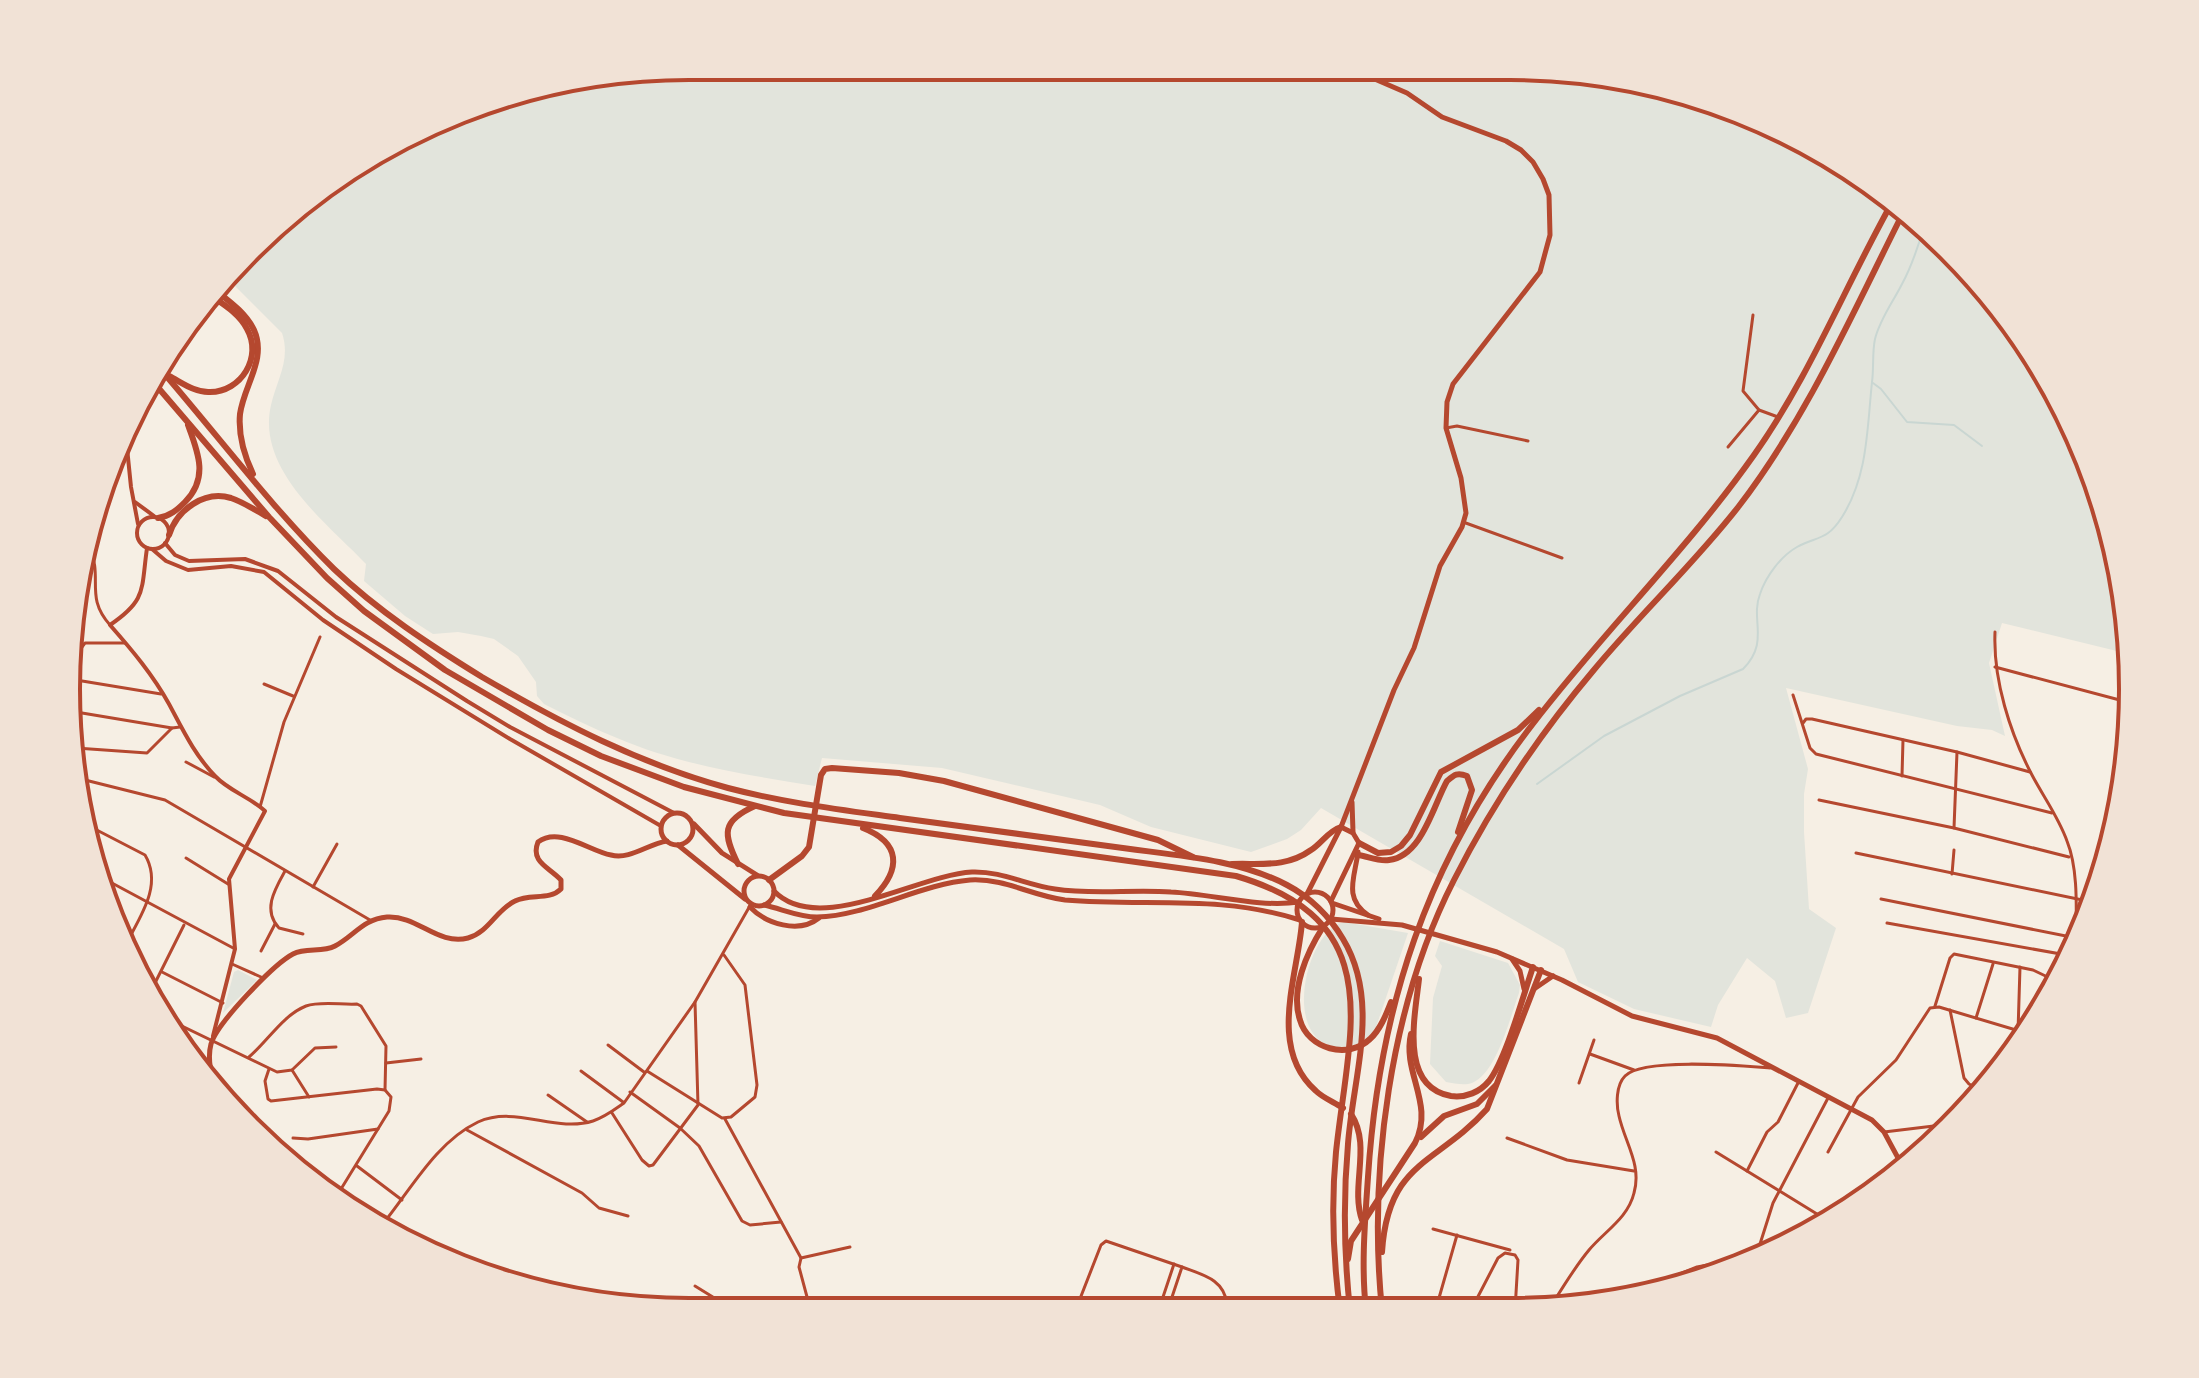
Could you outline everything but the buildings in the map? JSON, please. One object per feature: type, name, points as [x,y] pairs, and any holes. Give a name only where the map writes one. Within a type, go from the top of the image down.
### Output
[{"type":"highway","points":[[1443,869],[1499,769],[1561,687],[1705,519],[1757,452],[1798,385],[1888,211]]},
{"type":"highway","points":[[1381,1298],[1377,1203],[1395,1057],[1420,965],[1453,882],[1490,813],[1517,771],[1593,670],[1669,589],[1740,504],[1784,439],[1828,363],[1899,221]]},
{"type":"highway","points":[[223,297],[247,319],[257,339],[257,361],[243,401],[240,435],[246,459],[258,484]]},
{"type":"highway","points":[[168,375],[191,388],[209,393],[230,387],[248,369],[253,349],[247,327],[219,302]]},
{"type":"highway","points":[[166,377],[317,551],[372,602],[442,651],[543,713],[612,747],[659,766],[733,789],[803,804],[1196,859],[1268,876],[1298,891],[1323,913],[1346,944],[1360,981],[1363,1014],[1345,1191],[1349,1298]]},
{"type":"highway","points":[[159,389],[269,517],[327,578],[377,622],[425,657],[574,744],[669,783],[755,806],[802,816],[1226,875],[1265,885],[1289,897],[1319,922],[1340,954],[1352,998],[1334,1188],[1334,1247],[1339,1298]]},
{"type":"highway","points":[[187,422],[201,465],[189,503]]},
{"type":"highway","points":[[157,518],[178,512],[189,503],[223,496],[269,517]]},
{"type":"highway","points":[[169,535],[178,512]]},
{"type":"highway","points":[[1358,848],[1378,853],[1391,852],[1401,846],[1410,835],[1441,772],[1518,730],[1561,687]]},
{"type":"highway","points":[[769,880],[806,852],[811,842],[821,775],[825,769],[832,768],[899,773],[944,781],[1158,840],[1196,859]]},
{"type":"highway","points":[[1323,926],[1306,961],[1297,1002],[1303,1029],[1318,1044],[1341,1050],[1363,1045],[1372,1038],[1384,1018],[1470,801],[1471,783],[1461,773],[1447,781],[1414,846],[1402,856],[1389,860],[1358,848]]},
{"type":"highway","points":[[738,864],[728,844],[728,827],[739,814],[755,806]]},
{"type":"highway","points":[[853,823],[880,836],[894,860],[892,875],[875,896]]},
{"type":"highway","points":[[1227,865],[1270,865],[1292,860],[1312,850],[1334,829],[1341,827]]},
{"type":"highway","points":[[1301,921],[1288,1008],[1290,1038],[1307,1081],[1322,1095],[1347,1110],[1359,1129],[1358,1204],[1364,1226]]},
{"type":"highway","points":[[1420,965],[1414,1057],[1426,1081],[1446,1095],[1468,1096],[1478,1091],[1495,1073],[1524,994],[1537,969]]},
{"type":"highway","points":[[1366,1298],[1364,1226],[1372,1113],[1384,1041],[1403,969]]},
{"type":"highway","points":[[1378,1267],[1385,1221],[1397,1191],[1416,1167],[1487,1109],[1533,990],[1537,969]]},
{"type":"highway","points":[[1346,1274],[1351,1241],[1404,1162],[1421,1129],[1423,1110],[1408,1056],[1415,1017]]},
{"type":"highway","points":[[1415,1143],[1444,1116],[1484,1099],[1502,1076]]},
{"type":"main road","points":[[1301,921],[1297,908],[1299,902],[1307,894],[1341,827],[1394,690],[1414,648],[1440,566],[1463,522],[1466,499],[1446,428],[1447,402],[1453,384],[1540,272],[1550,235],[1549,195],[1533,162],[1521,150],[1506,141],[1442,117],[1407,93],[1377,80]]},
{"type":"main road","points":[[1352,800],[1353,833],[1358,848],[1352,892],[1359,908],[1368,915]]},
{"type":"main road","points":[[649,845],[665,819],[674,813],[684,814],[715,847],[738,864],[769,880],[774,891],[791,904],[814,909],[836,907],[950,875],[984,872],[1009,875],[1065,891],[1159,891],[1267,903],[1299,902]]},
{"type":"main road","points":[[677,845],[691,836],[692,822]]},
{"type":"main road","points":[[1341,827],[1353,833]]},
{"type":"main road","points":[[661,829],[667,841]]},
{"type":"main road","points":[[211,1066],[212,1042],[232,1013],[294,954],[331,948],[371,920],[403,918],[439,936],[468,938],[484,930],[512,902],[558,892],[562,886],[561,880],[535,855],[538,842],[547,836],[558,836],[619,857],[667,841],[677,845],[764,918],[788,926],[808,924],[819,917]]},
{"type":"main road","points":[[1331,919],[1332,902],[1358,848]]},
{"type":"main road","points":[[749,904],[744,886],[751,878],[758,876]]},
{"type":"main road","points":[[749,904],[819,917],[954,883],[979,880],[1007,883],[1062,899],[1232,904],[1301,921],[1312,928],[1323,926],[1331,919],[1388,922]]},
{"type":"main road","points":[[764,905],[770,901],[774,891]]},
{"type":"main road","points":[[1307,894],[1318,892],[1332,902],[1388,922],[1448,936],[1511,958],[1632,1016],[1717,1038],[1872,1120],[1884,1132],[1898,1158]]},
{"type":"main road","points":[[1511,958],[1523,978],[1524,994]]},
{"type":"main road","points":[[1533,990],[1553,976]]},
{"type":"street","points":[[1753,315],[1743,391],[1759,410],[1778,417]]},
{"type":"street","points":[[1728,447],[1759,410]]},
{"type":"street","points":[[1446,428],[1457,426],[1528,441]]},
{"type":"street","points":[[128,451],[138,539],[166,561],[188,570],[231,566],[264,572],[323,620],[396,669],[661,829]]},
{"type":"street","points":[[134,501],[166,524],[169,535],[165,543],[150,549]]},
{"type":"street","points":[[138,526],[147,518],[157,518]]},
{"type":"street","points":[[1463,522],[1562,558]]},
{"type":"street","points":[[165,543],[175,555],[189,561],[245,559],[278,571],[336,617],[467,701],[510,727],[674,813]]},
{"type":"street","points":[[110,625],[137,603],[150,549]]},
{"type":"street","points":[[94,562],[96,605],[146,668],[180,727],[216,777]]},
{"type":"street","points":[[1995,632],[1995,667],[2013,729],[2030,772],[2068,841],[2076,914]]},
{"type":"street","points":[[260,807],[293,696],[320,637]]},
{"type":"street","points":[[81,648],[85,643],[126,643]]},
{"type":"street","points":[[1995,667],[2119,700]]},
{"type":"street","points":[[80,681],[162,694]]},
{"type":"street","points":[[264,684],[293,696]]},
{"type":"street","points":[[1793,695],[1810,748],[1816,754],[2052,813]]},
{"type":"street","points":[[81,713],[180,727]]},
{"type":"street","points":[[1803,723],[1806,719],[1812,719],[2030,772]]},
{"type":"street","points":[[83,748],[146,753],[172,728]]},
{"type":"street","points":[[1902,776],[1903,740]]},
{"type":"street","points":[[1954,828],[1957,752]]},
{"type":"street","points":[[186,762],[216,777],[260,807],[265,814],[228,884],[235,949],[212,1042]]},
{"type":"street","points":[[87,781],[165,800],[371,920]]},
{"type":"street","points":[[1819,800],[1954,828],[2071,857]]},
{"type":"street","points":[[97,830],[145,855],[152,875],[147,902],[131,933]]},
{"type":"street","points":[[313,887],[337,844]]},
{"type":"street","points":[[1952,875],[1954,850]]},
{"type":"street","points":[[1856,853],[2081,901]]},
{"type":"street","points":[[186,858],[228,884]]},
{"type":"street","points":[[285,871],[270,904],[275,924],[282,930],[303,934]]},
{"type":"street","points":[[111,882],[235,949]]},
{"type":"street","points":[[1881,899],[2066,936]]},
{"type":"street","points":[[388,1218],[443,1148],[482,1120],[500,1116],[588,1123],[612,1113],[624,1103],[695,1002],[724,955],[749,904]]},
{"type":"street","points":[[155,982],[185,923]]},
{"type":"street","points":[[1887,923],[2058,954]]},
{"type":"street","points":[[261,951],[275,924]]},
{"type":"street","points":[[724,955],[740,975],[746,991],[758,1090],[750,1103],[725,1119]]},
{"type":"street","points":[[1935,1007],[1952,955],[2020,967],[2046,976]]},
{"type":"street","points":[[1976,1018],[1994,962]]},
{"type":"street","points":[[232,964],[265,979]]},
{"type":"street","points":[[2019,1022],[2020,967]]},
{"type":"street","points":[[160,972],[223,1003]]},
{"type":"street","points":[[612,1113],[649,1166],[653,1165],[698,1105],[695,1002]]},
{"type":"street","points":[[249,1057],[268,1041],[279,1026],[307,1005],[361,1006],[386,1046],[385,1090],[392,1104],[341,1188]]},
{"type":"street","points":[[1828,1152],[1865,1089],[1896,1060],[1926,1011],[1935,1007],[1950,1010],[2015,1029]]},
{"type":"street","points":[[1950,1010],[1964,1078],[1972,1086]]},
{"type":"street","points":[[183,1027],[277,1072],[292,1070],[315,1048],[336,1047]]},
{"type":"street","points":[[1579,1083],[1594,1040]]},
{"type":"street","points":[[608,1045],[698,1105],[725,1119],[801,1258],[799,1267],[807,1298]]},
{"type":"street","points":[[1590,1054],[1634,1070]]},
{"type":"street","points":[[386,1063],[421,1059]]},
{"type":"street","points":[[1558,1296],[1587,1252],[1628,1208],[1635,1189],[1636,1171],[1619,1115],[1623,1078],[1634,1070],[1670,1064],[1773,1068]]},
{"type":"street","points":[[269,1069],[265,1081],[269,1100],[385,1090]]},
{"type":"street","points":[[292,1070],[309,1097]]},
{"type":"street","points":[[581,1071],[624,1103]]},
{"type":"street","points":[[1747,1172],[1767,1132],[1778,1122],[1799,1081]]},
{"type":"street","points":[[630,1092],[680,1128],[699,1146],[742,1221],[750,1225],[781,1222]]},
{"type":"street","points":[[548,1095],[588,1123]]},
{"type":"street","points":[[1760,1244],[1779,1192],[1829,1096]]},
{"type":"street","points":[[1884,1132],[1935,1126]]},
{"type":"street","points":[[293,1138],[308,1139],[378,1129]]},
{"type":"street","points":[[466,1129],[578,1190],[599,1208],[628,1216]]},
{"type":"street","points":[[1507,1138],[1567,1160],[1636,1171]]},
{"type":"street","points":[[1716,1152],[1817,1214]]},
{"type":"street","points":[[357,1165],[402,1200]]},
{"type":"street","points":[[1433,1229],[1510,1250]]},
{"type":"street","points":[[1439,1298],[1457,1235]]},
{"type":"street","points":[[1080,1298],[1101,1245],[1106,1241],[1214,1279],[1225,1298]]},
{"type":"street","points":[[801,1258],[850,1247]]},
{"type":"street","points":[[1477,1298],[1498,1258],[1505,1253],[1515,1255],[1518,1260],[1516,1298]]},
{"type":"street","points":[[1163,1298],[1174,1264]]},
{"type":"street","points":[[1686,1272],[1708,1265]]},
{"type":"street","points":[[1172,1298],[1182,1267]]},
{"type":"street","points":[[695,1286],[714,1298]]},
{"type":"shaded area","points":[[689,80],[1510,80],[1589,85],[1706,112],[1779,143],[1815,162],[1881,206],[1941,258],[1993,318],[2016,351],[2073,456],[2087,493],[2107,570],[2118,651],[2002,623],[1989,663],[2005,736],[1992,730],[1957,726],[1786,688],[1808,769],[1804,794],[1804,832],[1809,909],[1836,928],[1808,1013],[1786,1018],[1775,981],[1747,958],[1718,1005],[1711,1027],[1634,1009],[1578,982],[1564,949],[1321,808],[1301,830],[1287,839],[1251,852],[1151,827],[1100,805],[942,768],[822,758],[815,786],[690,762],[589,726],[544,704],[537,696],[536,682],[518,656],[494,639],[458,632],[433,634],[405,616],[364,581],[366,564],[298,494],[274,452],[269,429],[271,405],[284,361],[282,333],[233,284],[287,231],[351,183],[420,143],[493,112],[570,92],[649,81]]},
{"type":"shaded area","points":[[1344,922],[1408,933],[1375,1030],[1358,1043],[1337,1047],[1320,1040],[1309,1026],[1304,1007],[1305,986],[1319,944],[1330,930]]},
{"type":"shaded area","points":[[1440,941],[1508,963],[1520,985],[1507,1029],[1489,1068],[1469,1084],[1446,1082],[1430,1064],[1433,998],[1442,966],[1435,956]]},
{"type":"shaded area","points":[[238,970],[257,980],[223,1013],[234,972]]},
{"type":"waterway","points":[[1537,784],[1604,736],[1680,696],[1743,669],[1751,659],[1758,640],[1758,604],[1770,574],[1791,551],[1831,530],[1851,501],[1865,452],[1875,339],[1909,270],[1920,239]]},
{"type":"waterway","points":[[1873,383],[1907,422],[1954,425],[1982,446]]}]
